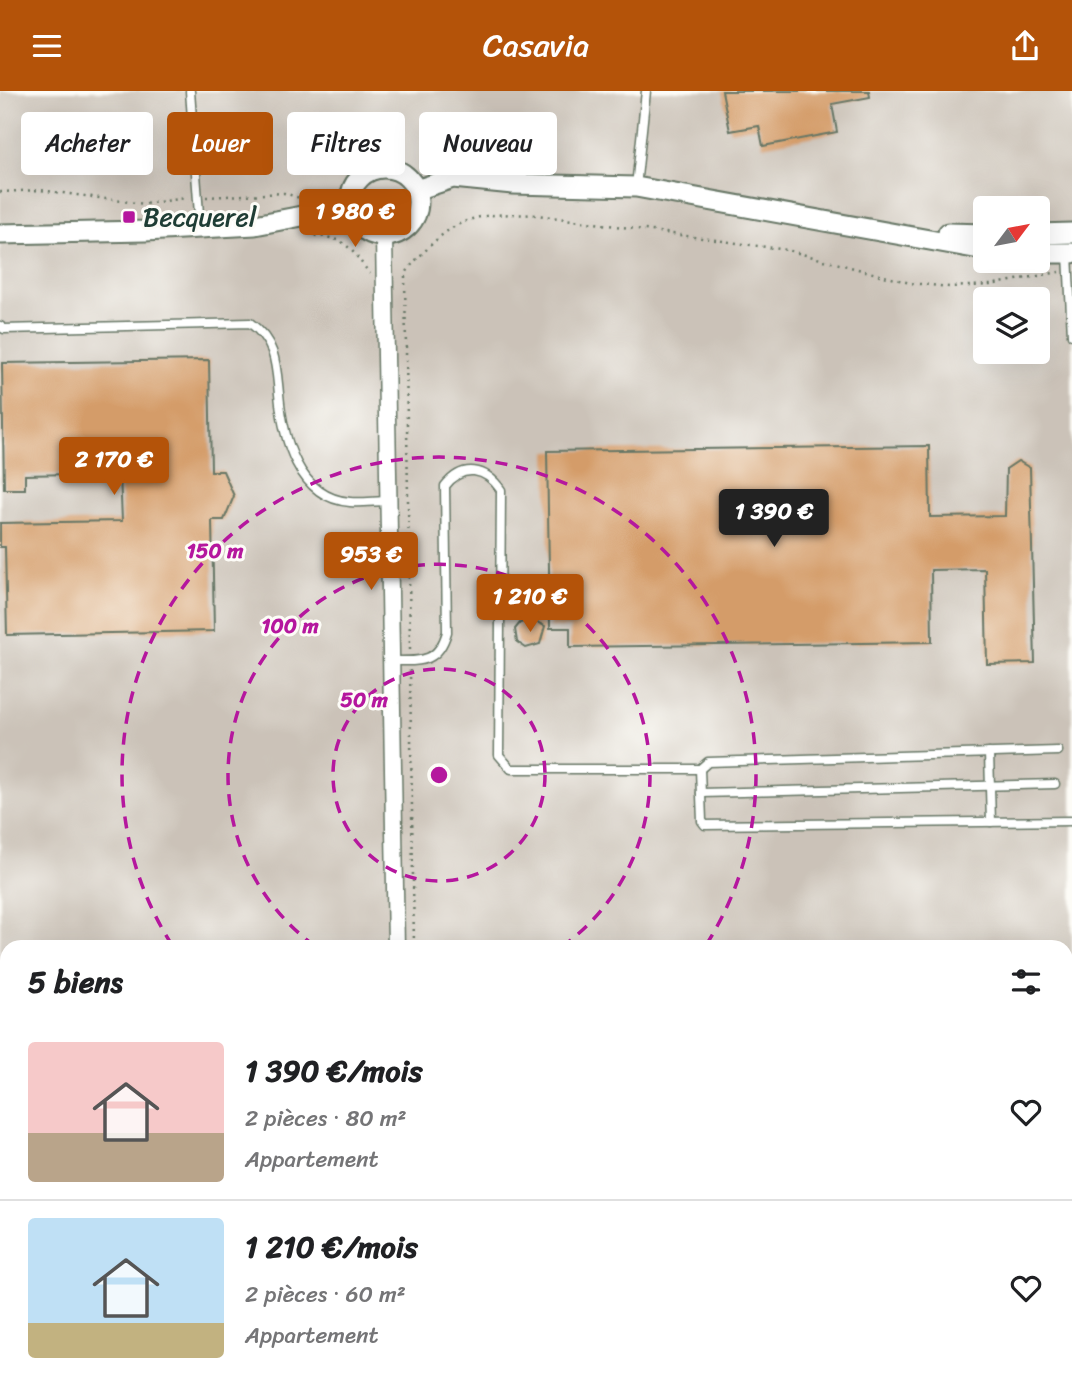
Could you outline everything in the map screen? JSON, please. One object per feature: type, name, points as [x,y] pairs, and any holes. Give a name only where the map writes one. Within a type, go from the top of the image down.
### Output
[{"type":"street","points":[[381,168],[402,173],[416,190],[419,201],[413,222],[405,230],[384,237],[365,232],[358,225],[349,207],[354,185],[361,176],[381,168]]},
{"type":"street","points":[[416,190],[453,179],[513,184],[636,187],[973,248]]},
{"type":"street","points":[[0,233],[201,229],[255,225],[349,207]]},
{"type":"street","points":[[888,231],[973,234]]},
{"type":"street","points":[[384,237],[396,940]]},
{"type":"street","points":[[1050,239],[1070,247]]},
{"type":"street","points":[[1050,251],[1070,247]]},
{"type":"lane","points":[[190,91],[201,229]]},
{"type":"lane","points":[[636,187],[646,91]]},
{"type":"lane","points":[[1070,247],[1072,335]]},
{"type":"lane","points":[[0,326],[4,329],[250,323],[270,341],[294,461],[316,491],[348,502],[388,501]]},
{"type":"lane","points":[[391,661],[426,659],[442,648],[447,632],[445,486],[453,475],[462,471],[487,473],[502,490],[499,755],[511,769],[700,769],[708,762],[1058,751]]},
{"type":"lane","points":[[989,753],[991,822]]},
{"type":"lane","points":[[700,769],[702,821],[705,825],[1072,821]]},
{"type":"lane","points":[[701,793],[990,788],[1055,784]]},
{"type":"path","points":[[414,940],[405,276],[442,233],[454,224],[503,213],[537,215],[787,250],[898,281],[950,287],[990,285],[1070,247]]},
{"type":"shaded area","points":[[0,91],[1072,91],[1072,940],[0,940]]},
{"type":"building","points":[[722,91],[869,91],[870,97],[832,104],[837,132],[763,146],[759,126],[730,131]]},
{"type":"building","points":[[209,360],[211,471],[223,471],[234,496],[224,520],[212,520],[214,631],[7,635],[5,547],[0,547],[0,523],[122,521],[120,473],[25,475],[25,489],[4,489],[2,363]]},
{"type":"building","points":[[929,446],[930,517],[1005,516],[1006,469],[1018,461],[1030,468],[1035,663],[987,664],[985,569],[931,570],[932,642],[570,647],[570,628],[550,628],[547,451]]},
{"type":"building","points":[[532,620],[545,626],[540,644],[526,648],[517,642],[515,629],[520,623]]},
{"type":"place","name":"Becquerel","points":[[129,217]]}]
